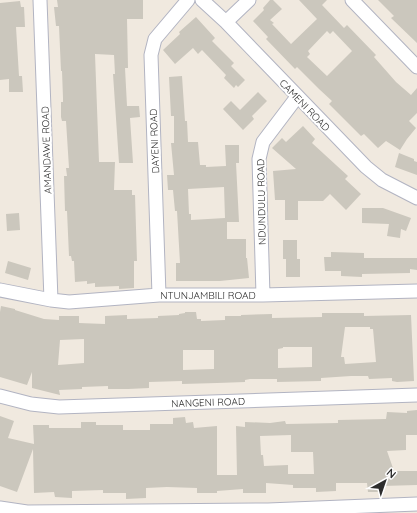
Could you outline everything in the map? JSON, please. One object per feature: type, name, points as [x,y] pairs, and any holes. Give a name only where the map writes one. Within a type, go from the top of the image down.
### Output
[{"type":"street","name":"AMANDAWE ROAD","points":[[40,0],[51,300]]},
{"type":"street","name":"DAYENI ROAD","points":[[159,294],[151,75],[152,50],[155,39],[188,0]]},
{"type":"street","name":"CAMENI ROAD","points":[[202,0],[226,22],[366,167],[382,180],[417,198]]},
{"type":"street","points":[[226,22],[249,0]]},
{"type":"street","points":[[352,0],[417,66]]},
{"type":"street","name":"NDUNDULU ROAD","points":[[263,295],[259,159],[262,142],[297,97]]},
{"type":"street","name":"NTUNJAMBILI ROAD","points":[[0,290],[69,302],[159,294],[263,295],[417,290]]},
{"type":"street","name":"NANGENI ROAD","points":[[0,396],[31,404],[59,407],[417,395]]},
{"type":"street","points":[[0,508],[27,512],[253,510],[417,504]]},
{"type":"building","points":[[57,0],[143,0],[143,19],[127,19],[128,68],[125,68],[127,106],[139,106],[140,117],[130,118],[133,163],[119,163],[113,74],[115,74],[114,55],[95,54],[99,162],[115,162],[114,190],[132,190],[132,195],[135,195],[137,261],[134,261],[134,288],[119,289],[119,286],[95,287],[95,283],[87,284],[87,281],[75,282],[74,261],[72,261],[71,256],[69,256],[67,211],[65,211],[64,176],[67,176],[66,168],[69,168],[66,121],[62,121],[61,117],[61,102],[63,102],[62,71],[59,26],[56,26],[54,7],[58,7]]},
{"type":"building","points":[[270,0],[273,0],[282,9],[270,20],[291,44],[317,19],[299,0],[327,0],[322,5],[344,28],[347,25],[376,55],[374,57],[396,82],[411,95],[417,88],[417,113],[409,121],[416,128],[400,150],[386,141],[378,148],[364,134],[361,136],[329,104],[332,101],[297,67],[295,69],[266,39],[268,37],[253,21],[264,10],[263,8]],"holes":[[[327,31],[330,34],[333,31],[352,51],[327,76],[307,57],[310,54],[308,51]]]},
{"type":"building","points":[[378,0],[417,0],[417,43],[391,18],[394,16]]},
{"type":"building","points":[[20,1],[21,7],[24,7],[25,27],[16,27],[19,76],[22,76],[23,92],[9,92],[9,79],[0,80],[0,3]]},
{"type":"building","points":[[196,17],[215,38],[212,41],[234,63],[231,66],[245,80],[238,87],[236,85],[234,88],[224,78],[226,75],[202,50],[198,54],[193,48],[175,64],[163,50],[180,34],[179,32]]},
{"type":"building","points":[[182,76],[188,142],[198,142],[200,165],[206,165],[206,167],[226,166],[225,145],[239,145],[239,163],[236,163],[239,222],[227,222],[227,239],[246,239],[246,258],[249,278],[220,281],[176,281],[176,263],[180,263],[177,211],[175,211],[173,190],[168,190],[167,175],[174,175],[171,143],[174,143],[174,116],[171,116],[169,77]],"holes":[[[224,187],[225,218],[191,220],[191,214],[189,214],[188,189]]]},
{"type":"building","points":[[258,92],[267,101],[252,116],[254,119],[243,130],[223,109],[231,101],[240,110]]},
{"type":"building","points":[[303,126],[315,139],[312,143],[348,176],[345,179],[361,194],[346,210],[330,194],[323,201],[298,201],[298,220],[285,220],[285,200],[275,200],[273,171],[296,169],[272,148],[282,138],[286,142]]},
{"type":"building","points":[[399,153],[414,159],[414,161],[417,162],[417,175],[395,167]]},
{"type":"building","points":[[362,208],[383,208],[411,218],[406,231],[401,229],[400,238],[387,236],[389,224],[362,223]]},
{"type":"building","points":[[19,213],[20,230],[7,231],[6,214]]},
{"type":"building","points":[[283,240],[297,240],[297,259],[300,259],[300,277],[286,277],[286,259],[283,259]]},
{"type":"building","points":[[331,252],[364,253],[364,258],[417,258],[417,270],[410,269],[410,273],[362,274],[362,277],[341,276],[341,271],[325,271],[324,257],[331,257]]},
{"type":"building","points":[[8,261],[31,268],[28,280],[5,273]]},
{"type":"building","points":[[1,306],[44,319],[59,320],[59,316],[79,316],[79,323],[105,324],[105,316],[127,315],[127,319],[158,318],[158,316],[179,315],[185,312],[196,312],[197,319],[201,319],[201,321],[225,320],[225,316],[272,314],[272,318],[322,317],[322,313],[364,313],[364,316],[411,315],[414,381],[397,382],[392,381],[392,378],[369,379],[368,376],[351,376],[321,378],[321,381],[277,382],[277,379],[250,379],[245,380],[245,382],[217,383],[182,384],[182,381],[149,382],[149,388],[108,389],[108,386],[82,387],[82,389],[59,390],[60,395],[32,388],[32,372],[27,385],[0,377]],"holes":[[[345,327],[370,327],[370,329],[373,329],[376,362],[345,364],[344,357],[341,357]],[[84,339],[84,363],[58,365],[60,340]],[[312,347],[312,367],[278,368],[278,349]],[[183,350],[214,350],[214,369],[183,370]]]},
{"type":"building","points":[[417,410],[417,435],[406,435],[406,450],[387,451],[394,471],[417,471],[417,485],[382,486],[382,492],[368,492],[367,483],[336,483],[336,491],[316,492],[316,488],[293,488],[293,485],[266,483],[266,493],[243,493],[243,489],[217,491],[217,493],[197,493],[197,488],[167,487],[146,488],[146,498],[126,499],[126,493],[103,493],[103,490],[72,491],[72,498],[55,497],[54,492],[34,493],[33,449],[17,492],[0,486],[0,416],[14,421],[8,438],[34,444],[33,425],[49,425],[49,428],[81,428],[81,422],[96,422],[96,425],[123,425],[123,430],[150,430],[150,424],[173,424],[173,418],[185,417],[186,423],[193,422],[194,428],[217,426],[217,475],[237,475],[236,426],[245,427],[245,422],[270,423],[285,421],[286,424],[338,423],[338,420],[386,419],[387,412],[407,413],[407,411]],"holes":[[[291,435],[291,452],[313,452],[314,474],[288,474],[288,465],[264,466],[263,455],[261,455],[260,436]]]}]
